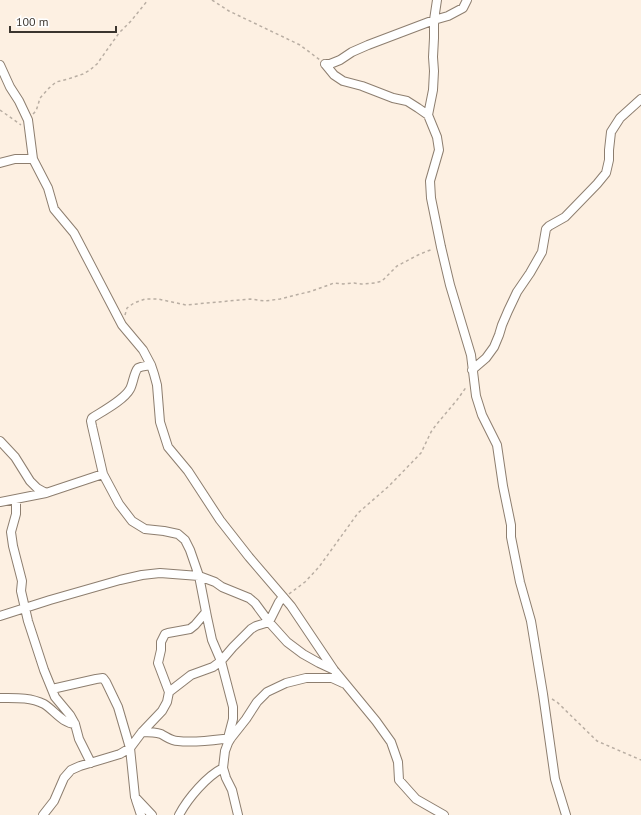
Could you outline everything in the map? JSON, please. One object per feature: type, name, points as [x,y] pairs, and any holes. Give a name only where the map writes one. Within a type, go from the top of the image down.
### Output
[{"type":"street","points":[[428,115],[433,90],[434,20],[437,0]]},
{"type":"street","points":[[324,64],[330,64],[368,45],[448,16],[463,8],[467,0]]},
{"type":"street","points":[[324,64],[334,75],[343,81],[362,86],[393,98],[407,101],[418,108],[428,115],[437,137],[439,150],[430,181],[431,198],[450,285],[471,355],[476,396],[482,415],[497,445],[511,525],[511,537],[520,582],[531,621],[555,779],[566,815]]},
{"type":"street","points":[[0,65],[28,120],[33,159],[48,188],[54,209],[74,233],[122,324],[143,350],[151,365],[157,385],[160,422],[168,447],[188,471],[220,520],[291,606],[334,670],[376,721],[391,742],[398,762],[399,780],[416,799],[444,815]]},
{"type":"street","points":[[473,373],[496,343],[502,325],[517,292],[542,252],[546,229],[565,217],[598,184],[606,173],[609,160],[611,132],[620,118],[641,99]]},
{"type":"street","points":[[0,163],[15,159],[33,159]]},
{"type":"street","points":[[151,365],[138,368],[129,391],[116,403],[92,418],[91,422],[103,474],[119,504],[132,521],[145,529],[178,534],[185,540],[199,576],[212,640],[221,662],[233,707],[233,719],[225,751],[224,768],[226,778],[232,790],[238,815]]},
{"type":"street","points":[[0,441],[15,457],[30,481],[46,493]]},
{"type":"street","points":[[0,502],[46,493],[103,474]]},
{"type":"street","points":[[16,499],[16,514],[11,532],[22,581],[21,591],[24,608],[52,690],[75,724],[79,739],[90,763]]},
{"type":"street","points":[[0,616],[120,580],[142,575],[160,573],[199,576],[250,598],[287,642],[303,654],[334,670]]},
{"type":"street","points":[[169,692],[191,675],[213,667],[221,662],[233,647],[252,629],[256,626],[269,622],[283,597]]},
{"type":"street","points":[[43,815],[54,801],[64,778],[71,770],[120,754],[130,748],[142,732],[162,711],[167,702],[169,692],[158,663],[161,642],[165,634],[190,629],[206,612]]},
{"type":"street","points":[[142,732],[153,732],[170,740],[178,741],[210,741],[229,738],[246,719],[257,702],[267,692],[286,683],[306,678],[319,677],[332,678],[345,684]]},
{"type":"street","points":[[52,690],[96,679],[103,678],[106,682],[118,707],[130,748],[135,797],[141,815]]},
{"type":"street","points":[[0,698],[32,700],[43,704],[69,724],[75,724]]},
{"type":"street","points":[[179,815],[205,781],[213,774],[224,768]]},
{"type":"street","points":[[135,797],[152,815]]},
{"type":"path","points":[[28,120],[36,111],[43,93],[52,85],[56,82],[83,74],[97,64],[119,33],[148,0]]},
{"type":"path","points":[[212,0],[229,11],[300,44],[324,64]]},
{"type":"path","points":[[0,110],[29,130]]},
{"type":"path","points":[[122,324],[127,308],[134,303],[145,299],[158,299],[186,304],[204,304],[227,300],[250,299],[265,301],[312,291],[334,283],[375,283],[382,281],[397,266],[420,254],[441,247]]},
{"type":"path","points":[[283,597],[305,582],[319,567],[358,513],[389,486],[422,453],[431,432],[457,400],[473,373]]},
{"type":"path","points":[[543,694],[558,702],[597,741],[641,760]]}]
